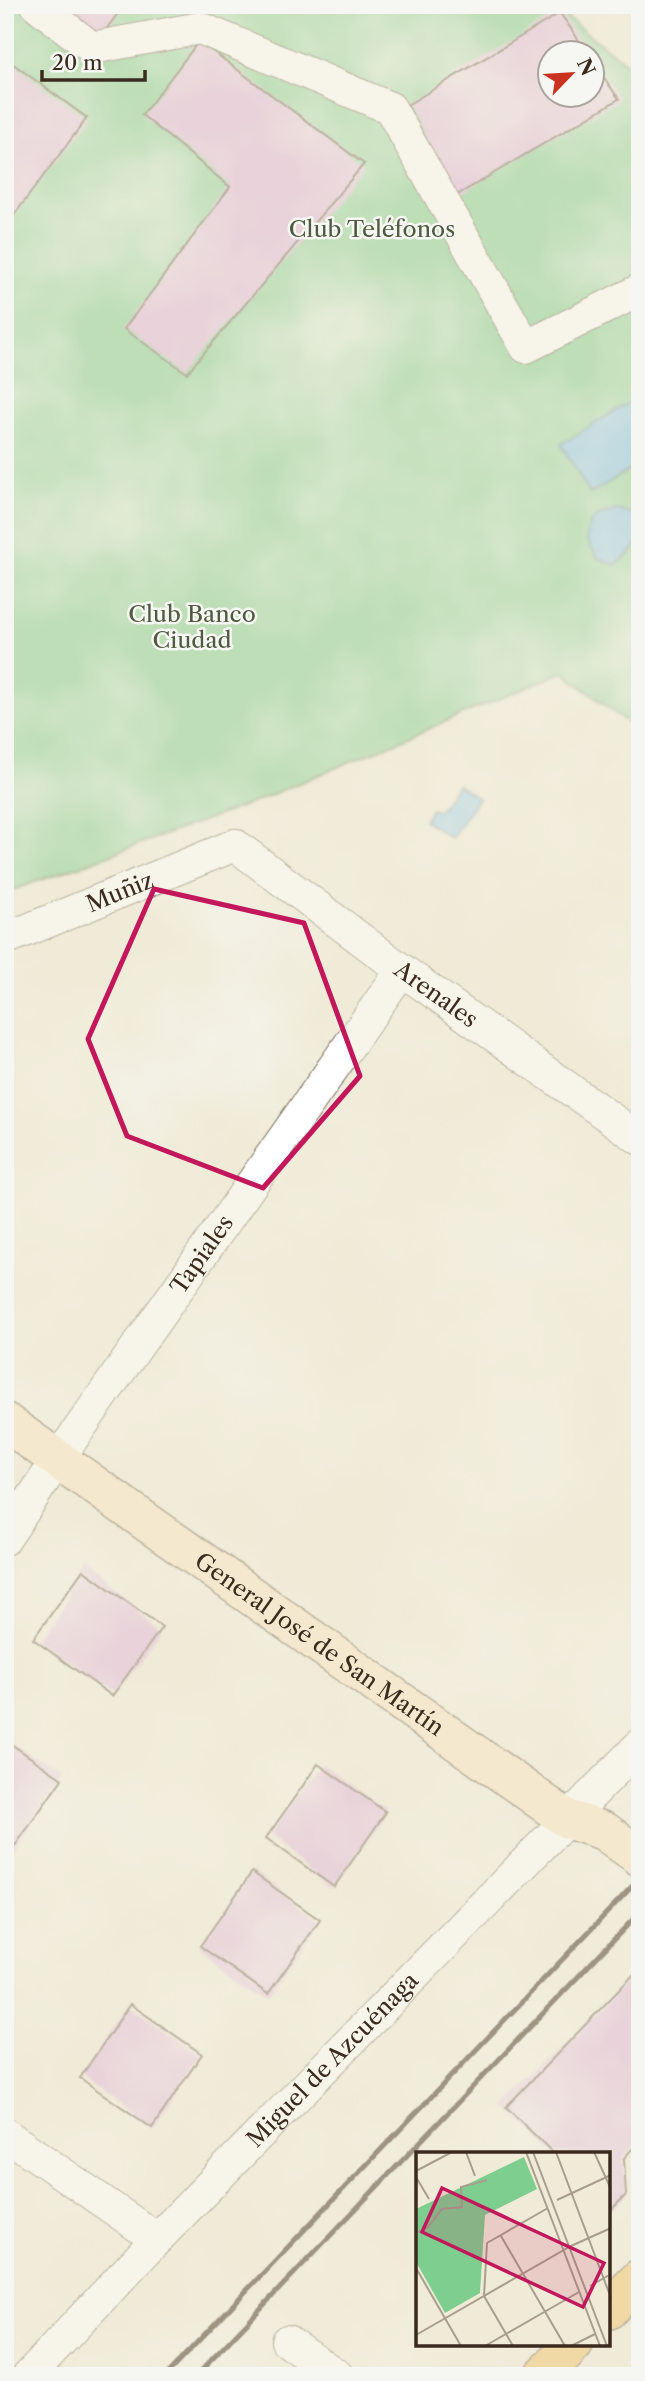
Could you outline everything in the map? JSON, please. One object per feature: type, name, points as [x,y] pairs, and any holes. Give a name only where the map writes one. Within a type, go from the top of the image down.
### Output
[{"type":"main road","points":[[610,2308],[640,2278]]},
{"type":"main road","points":[[543,2376],[572,2346]]},
{"type":"street","points":[[37,5],[92,48],[200,28],[390,108],[526,347],[640,290]]},
{"type":"street","name":"Muñiz","points":[[5,939],[235,845]]},
{"type":"street","name":"Arenales","points":[[235,845],[402,970],[640,1139]]},
{"type":"street","name":"Tapiales","points":[[5,1539],[58,1459],[402,970]]},
{"type":"street","name":"General José de San Martín","points":[[5,1422],[567,1819],[604,1831],[640,1857]]},
{"type":"street","name":"Miguel de Azcuénaga","points":[[29,2376],[158,2239],[640,1745]]},
{"type":"street","points":[[5,2134],[158,2239]]},
{"type":"street","points":[[287,2341],[338,2376]]},
{"type":"highlighted area","points":[[154,889],[304,923],[360,1076],[263,1188],[127,1136],[88,1039]]},
{"type":"green space","name":"Club Teléfonos","points":[[5,5],[547,5],[593,38],[536,38],[536,108],[606,108],[606,48],[640,74],[640,733],[563,672],[252,803],[5,893]]},
{"type":"water","points":[[640,396],[640,463],[590,494],[561,444]]},
{"type":"water","points":[[617,510],[637,515],[640,532],[634,550],[616,565],[598,558],[587,540],[588,528],[596,517]]},
{"type":"water","points":[[457,784],[478,798],[451,838],[424,820],[431,809],[438,811]]},
{"type":"building","points":[[49,5],[124,5],[96,43]]},
{"type":"building","points":[[560,13],[577,38],[536,38],[536,108],[604,108],[457,195],[407,105]]},
{"type":"building","points":[[199,41],[364,164],[187,373],[124,329],[230,187],[142,115]]},
{"type":"building","points":[[5,58],[87,118],[5,227]]},
{"type":"building","points":[[606,81],[619,99],[606,107]]},
{"type":"building","points":[[83,1570],[162,1627],[112,1696],[33,1639]]},
{"type":"building","points":[[5,1740],[62,1779],[10,1853],[5,1850]]},
{"type":"building","points":[[318,1764],[386,1812],[334,1887],[266,1838]]},
{"type":"building","points":[[252,1872],[320,1920],[268,1994],[200,1946]]},
{"type":"building","points":[[640,1968],[640,2140],[624,2158],[626,2195],[612,2209],[610,2207],[610,2152],[552,2152],[506,2107]]},
{"type":"building","points":[[130,2004],[202,2054],[152,2128],[80,2078]]},
{"type":"railway","points":[[165,2376],[640,1878]]},
{"type":"railway","points":[[196,2376],[640,1912]]},
{"type":"park label","name":"Club Banco Ciudad","points":[[192,627]]}]
